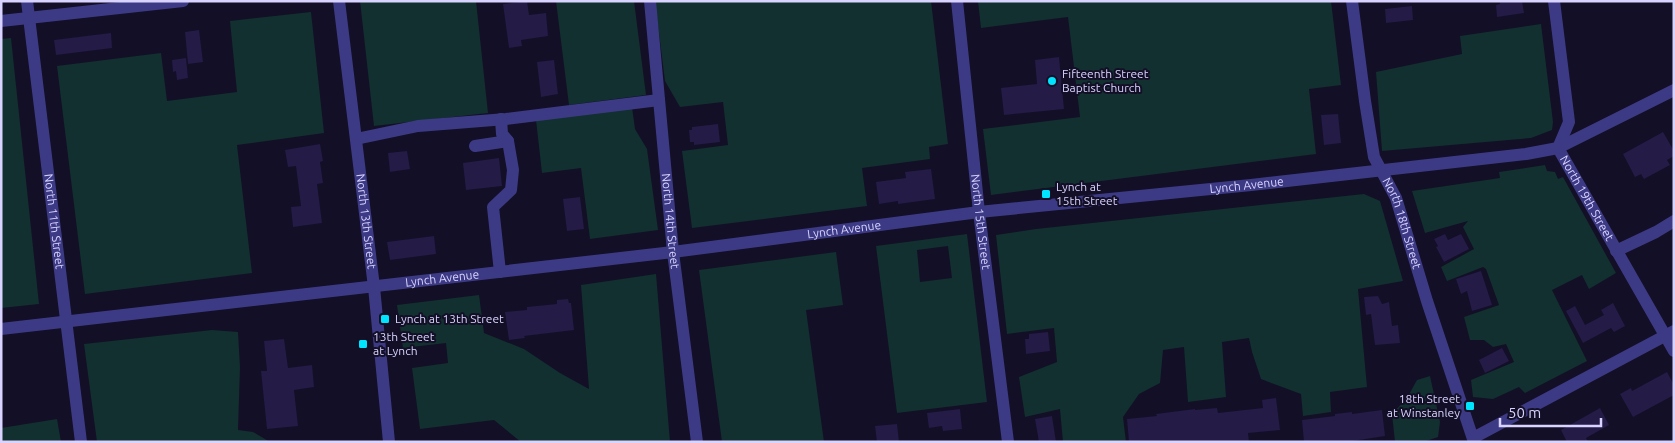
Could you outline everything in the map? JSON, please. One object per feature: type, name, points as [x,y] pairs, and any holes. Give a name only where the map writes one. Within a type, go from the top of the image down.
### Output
[{"type":"street","name":"North 11th Street","points":[[27,1],[81,442]]},
{"type":"street","points":[[1,21],[182,1]]},
{"type":"street","name":"North 13th Street","points":[[340,1],[374,287],[389,442]]},
{"type":"street","name":"North 14th Street","points":[[650,1],[673,252],[697,442]]},
{"type":"street","name":"North 15th Street","points":[[957,1],[979,212],[1008,442]]},
{"type":"street","name":"North 18th Street","points":[[1352,1],[1370,140],[1374,157],[1396,198],[1426,301],[1473,440]]},
{"type":"street","name":"North 19th Street","points":[[1554,1],[1570,122],[1558,148],[1616,250],[1669,334],[1674,351]]},
{"type":"street","name":"Lynch Avenue","points":[[1,329],[673,252],[979,212],[1526,154],[1558,148],[1674,90]]},
{"type":"street","points":[[356,140],[418,126],[501,119],[659,100]]},
{"type":"street","points":[[500,272],[493,207],[511,190],[513,170],[508,141],[502,134],[501,119]]},
{"type":"street","points":[[475,146],[508,141]]},
{"type":"street","points":[[1616,250],[1656,232],[1674,221]]},
{"type":"street","points":[[1473,440],[1669,334]]},
{"type":"green space","points":[[360,1],[476,1],[488,113],[374,126]]},
{"type":"green space","points":[[556,1],[634,1],[646,95],[569,105]]},
{"type":"green space","points":[[655,1],[931,1],[948,144],[929,147],[930,159],[862,168],[867,206],[692,228],[682,151],[728,145],[723,102],[680,107],[665,81]]},
{"type":"green space","points":[[978,1],[1331,1],[1341,85],[1309,89],[1316,154],[991,195],[983,129],[1080,117],[1068,17],[981,28]]},
{"type":"green space","points":[[311,12],[324,133],[237,145],[252,273],[85,294],[57,66],[161,53],[167,101],[237,92],[230,21]]},
{"type":"green space","points":[[1541,24],[1553,122],[1552,130],[1531,138],[1382,151],[1376,72],[1462,54],[1460,36]]},
{"type":"green space","points":[[11,38],[39,304],[1,308],[1,39]]},
{"type":"green space","points":[[632,107],[635,129],[647,149],[658,230],[590,239],[581,168],[542,173],[536,120]]},
{"type":"green space","points":[[1545,165],[1547,171],[1555,172],[1558,179],[1563,177],[1616,273],[1589,289],[1582,275],[1552,290],[1587,361],[1525,393],[1519,387],[1493,399],[1473,397],[1471,380],[1514,362],[1506,344],[1493,347],[1484,340],[1470,340],[1464,317],[1499,305],[1486,269],[1483,267],[1447,281],[1441,267],[1474,249],[1463,227],[1468,221],[1425,233],[1412,191],[1500,178],[1499,172]]},
{"type":"green space","points":[[1364,194],[1380,201],[1403,281],[1358,289],[1367,387],[1330,392],[1331,412],[1303,416],[1301,394],[1261,379],[1249,338],[1222,342],[1226,397],[1188,402],[1184,347],[1163,350],[1160,383],[1139,394],[1123,417],[1126,442],[1063,442],[1060,409],[1025,417],[1019,377],[1057,362],[1054,328],[1007,334],[996,235],[1036,229]]},
{"type":"green space","points":[[967,234],[987,402],[897,413],[876,246]],"holes":[[[948,246],[952,278],[920,282],[917,250]]]},
{"type":"green space","points":[[836,252],[843,305],[806,310],[824,442],[722,442],[699,270]]},
{"type":"green space","points":[[656,274],[670,442],[521,442],[494,420],[420,429],[412,368],[448,363],[446,343],[403,348],[397,305],[479,295],[484,333],[524,349],[560,373],[589,389],[581,285]]},
{"type":"green space","points":[[212,330],[238,332],[240,367],[238,430],[253,432],[270,442],[97,442],[84,344]]},
{"type":"green space","points":[[1430,376],[1440,422],[1438,437],[1423,442],[1395,442],[1392,414],[1407,398],[1417,380]]},
{"type":"green space","points":[[57,419],[61,442],[1,442],[1,428]]},
{"type":"building","points":[[527,1],[529,15],[546,13],[548,36],[521,40],[522,46],[509,48],[503,4]]},
{"type":"building","points":[[1500,1],[1522,1],[1524,13],[1497,17],[1496,5],[1500,4]]},
{"type":"building","points":[[1412,6],[1413,20],[1386,23],[1385,9]]},
{"type":"building","points":[[199,30],[203,62],[188,64],[185,32]]},
{"type":"building","points":[[111,33],[112,48],[56,55],[54,40]]},
{"type":"building","points":[[1059,57],[1064,109],[1004,115],[1001,88],[1037,84],[1035,60]]},
{"type":"building","points":[[186,58],[188,78],[177,80],[176,71],[173,72],[172,60]]},
{"type":"building","points":[[554,60],[558,94],[541,97],[537,62]]},
{"type":"building","points":[[1338,114],[1341,143],[1324,145],[1321,115]]},
{"type":"building","points":[[718,124],[720,142],[694,145],[694,142],[690,142],[689,130],[692,130],[692,127]]},
{"type":"building","points":[[1663,132],[1674,151],[1674,156],[1667,160],[1670,165],[1644,179],[1641,174],[1635,177],[1623,154]]},
{"type":"building","points":[[320,144],[323,161],[320,162],[323,183],[317,184],[322,223],[293,227],[291,207],[301,206],[296,166],[288,167],[285,150]]},
{"type":"building","points":[[407,151],[410,169],[390,172],[388,153]]},
{"type":"building","points":[[499,158],[502,186],[466,190],[463,163]]},
{"type":"building","points":[[931,169],[935,199],[898,204],[898,201],[879,204],[876,182],[906,178],[905,172]]},
{"type":"building","points":[[580,197],[584,229],[567,231],[563,199]]},
{"type":"building","points":[[1445,234],[1448,240],[1461,234],[1469,249],[1444,262],[1434,239]]},
{"type":"building","points":[[434,236],[436,254],[390,260],[387,242]]},
{"type":"building","points":[[1481,271],[1492,305],[1472,311],[1467,291],[1461,294],[1456,279]]},
{"type":"building","points":[[1378,296],[1382,304],[1389,302],[1392,326],[1398,325],[1400,343],[1375,345],[1371,314],[1366,315],[1364,297]]},
{"type":"building","points":[[568,299],[569,303],[571,303],[574,330],[524,336],[525,338],[509,340],[505,312],[527,310],[527,307],[557,304],[557,300]]},
{"type":"building","points":[[1613,303],[1625,326],[1614,332],[1611,328],[1583,343],[1566,311],[1575,306],[1585,325],[1604,315],[1601,310]]},
{"type":"building","points":[[1048,332],[1050,351],[1026,354],[1025,339],[1029,339],[1029,334]]},
{"type":"building","points":[[284,339],[288,368],[312,365],[314,387],[294,390],[298,426],[267,429],[261,371],[267,371],[264,341]]},
{"type":"building","points":[[1502,348],[1509,361],[1485,373],[1479,360]]},
{"type":"building","points":[[1667,372],[1674,385],[1674,395],[1633,417],[1620,394],[1631,388],[1632,391]]},
{"type":"building","points":[[1276,398],[1280,430],[1248,433],[1249,442],[1129,442],[1127,419],[1195,409],[1217,408],[1218,413],[1263,408],[1262,400]]},
{"type":"building","points":[[1600,408],[1609,425],[1586,438],[1588,442],[1567,442],[1561,430]]},
{"type":"building","points":[[960,409],[962,429],[943,431],[942,426],[929,428],[927,413]]},
{"type":"building","points":[[1382,410],[1385,436],[1346,442],[1304,442],[1302,420],[1335,416],[1335,414]]},
{"type":"building","points":[[1052,416],[1056,442],[1039,442],[1035,419]]},
{"type":"building","points":[[897,424],[899,442],[877,442],[875,426]]},
{"type":"place","name":"Fifteenth Street Baptist Church","points":[[1052,81]]},
{"type":"place","name":"Lynch at 15th Street","points":[[1046,194]]},
{"type":"place","name":"Lynch at 13th Street","points":[[385,319]]},
{"type":"place","name":"13th Street at Lynch","points":[[363,344]]},
{"type":"place","name":"18th Street at Winstanley","points":[[1470,406]]}]
